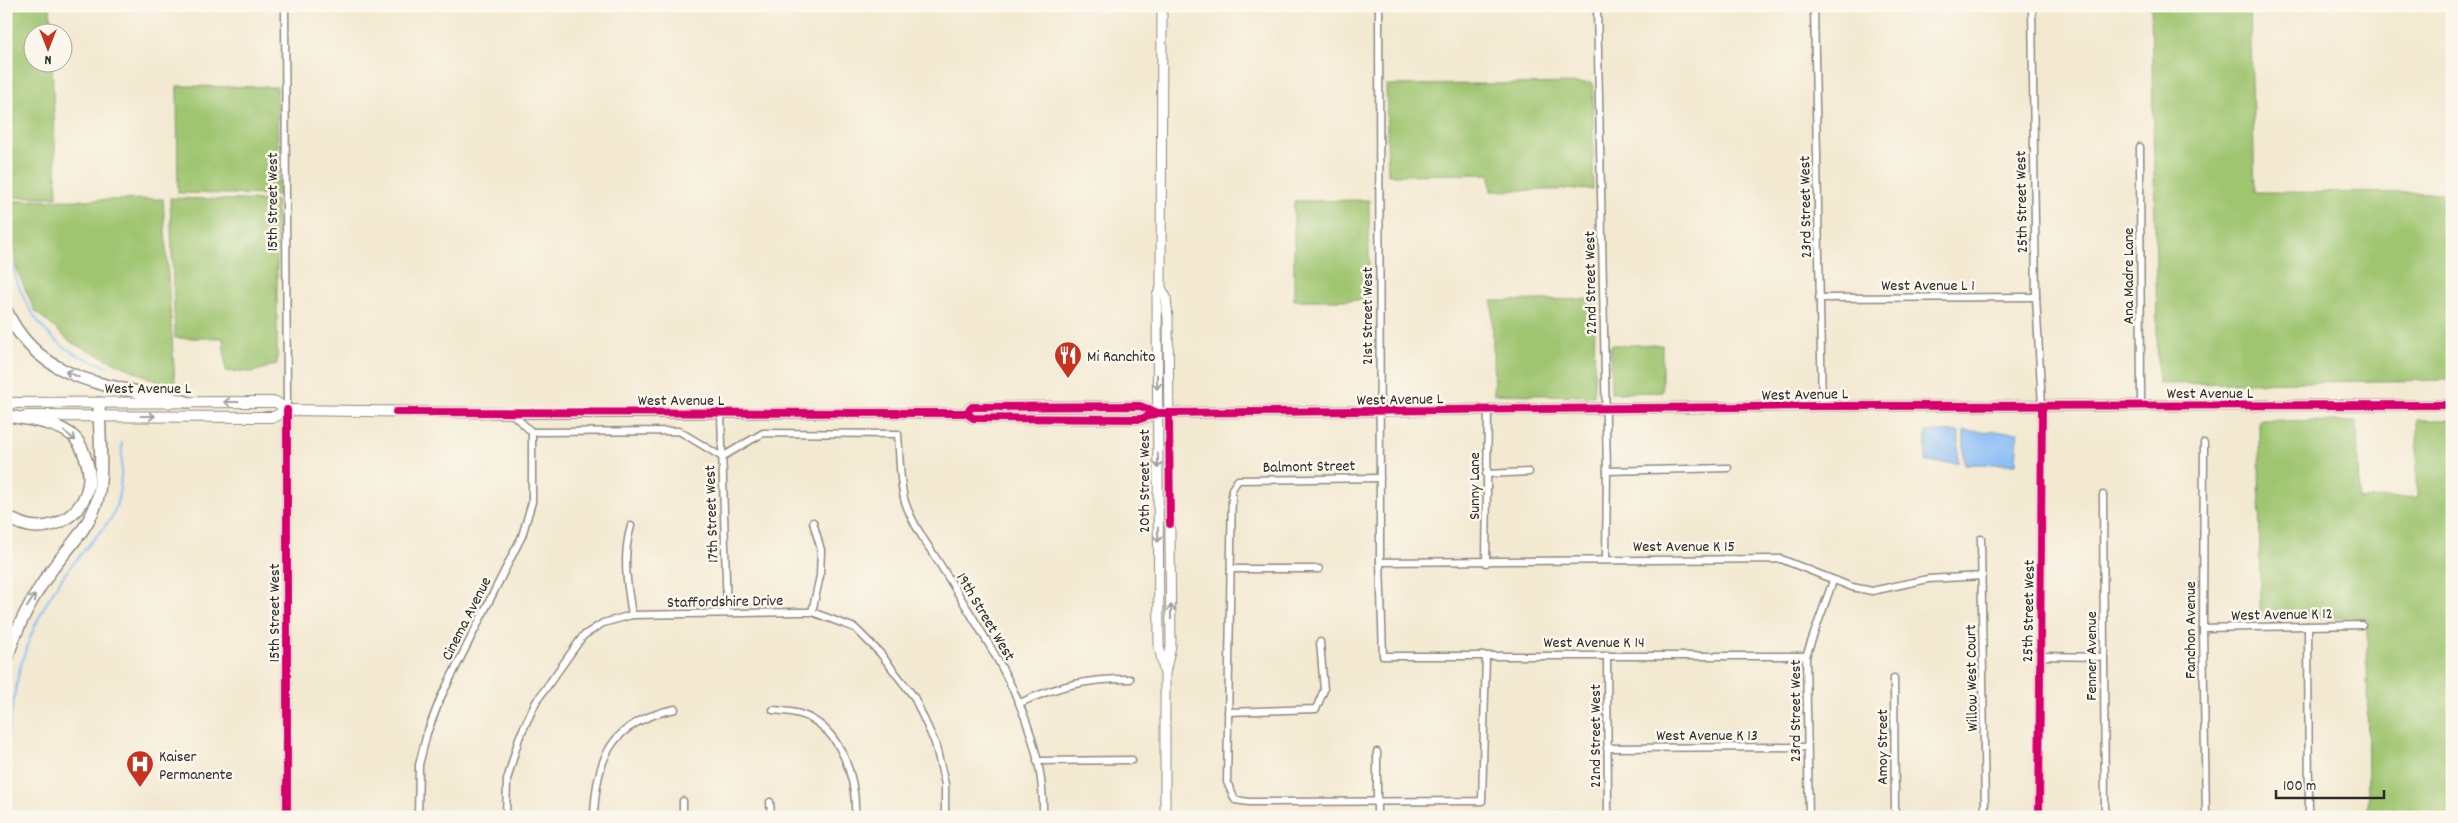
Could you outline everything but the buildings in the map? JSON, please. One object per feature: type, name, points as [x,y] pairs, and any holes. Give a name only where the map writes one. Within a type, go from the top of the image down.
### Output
[{"type":"highway","points":[[6,310],[26,342],[43,359],[69,373],[100,386],[187,402]]},
{"type":"highway","points":[[6,662],[11,644],[26,610],[52,570],[86,526],[97,500],[100,480],[99,403]]},
{"type":"highway","points":[[6,515],[23,524],[41,526],[62,520],[74,514],[84,502],[90,478],[88,465],[74,437],[56,426],[7,416]]},
{"type":"main road","name":"20th Street West","points":[[1162,6],[1162,288],[1166,297],[1168,319],[1171,646],[1165,674]]},
{"type":"main road","name":"20th Street West","points":[[1162,288],[1157,296],[1159,646],[1165,674],[1165,817]]},
{"type":"main road","name":"West Avenue L","points":[[8,402],[276,402],[287,410]]},
{"type":"main road","name":"West Avenue L","points":[[7,416],[274,417],[287,410],[512,413],[966,413],[973,418],[1140,419],[1158,413],[1606,410],[1822,406],[2452,404]]},
{"type":"main road","name":"25th Street West","points":[[2039,817],[2042,406]]},
{"type":"main road","name":"15th Street West","points":[[287,410],[287,817]]},
{"type":"street","name":"15th Street West","points":[[285,6],[287,410]]},
{"type":"street","name":"21st Street West","points":[[1379,6],[1380,562],[1383,656]]},
{"type":"street","name":"22nd Street West","points":[[1597,6],[1607,471],[1606,559]]},
{"type":"street","name":"23rd Street West","points":[[1814,6],[1822,406]]},
{"type":"street","name":"25th Street West","points":[[2032,6],[2036,297],[2042,406]]},
{"type":"street","name":"Ana Madre Lane","points":[[2140,146],[2141,406]]},
{"type":"street","name":"West Avenue L 1","points":[[1819,298],[2036,297]]},
{"type":"street","name":"Sunny Lane","points":[[1486,562],[1488,410]]},
{"type":"street","points":[[512,413],[532,432]]},
{"type":"street","name":"17th Street West","points":[[721,413],[728,613]]},
{"type":"street","name":"West Avenue L","points":[[532,432],[679,431],[722,457]]},
{"type":"street","name":"Cinema Avenue","points":[[418,817],[419,766],[427,733],[441,697],[522,536],[532,502],[532,432]]},
{"type":"street","name":"19th Street West","points":[[722,457],[763,433],[898,434],[905,501],[912,517],[994,652],[1020,703],[1031,733],[1037,761],[1044,804],[1043,817]]},
{"type":"street","name":"Fanchon Avenue","points":[[2204,443],[2202,628],[2206,817]]},
{"type":"street","points":[[1607,471],[1728,468]]},
{"type":"street","points":[[1486,474],[1529,472]]},
{"type":"street","name":"Balmont Street","points":[[1231,569],[1232,489],[1238,480],[1380,478]]},
{"type":"street","name":"Fenner Avenue","points":[[2103,495],[2105,817]]},
{"type":"street","points":[[812,612],[820,576],[821,550],[813,522]]},
{"type":"street","points":[[631,526],[626,543],[625,576],[632,615]]},
{"type":"street","name":"Willow West Court","points":[[1981,539],[1985,817]]},
{"type":"street","name":"West Avenue K 15","points":[[1380,562],[1781,559],[1834,581],[1872,591],[1928,579],[1982,576]]},
{"type":"street","points":[[1319,569],[1231,569],[1227,782],[1234,800],[1249,802],[1482,800],[1486,656]]},
{"type":"street","name":"23rd Street West","points":[[1808,817],[1806,656],[1834,581]]},
{"type":"street","name":"Staffordshire Drive","points":[[506,817],[507,780],[519,738],[536,702],[583,636],[603,623],[632,615],[812,612],[855,628],[880,653],[914,696],[935,743],[944,784],[945,817]]},
{"type":"street","name":"West Avenue K 12","points":[[2202,628],[2362,625]]},
{"type":"street","points":[[2308,626],[2309,817]]},
{"type":"street","points":[[1228,712],[1316,709],[1324,690],[1320,642]]},
{"type":"street","name":"22nd Street West","points":[[1607,654],[1608,817]]},
{"type":"street","name":"West Avenue K 14","points":[[1383,656],[1607,654],[1806,656]]},
{"type":"street","points":[[2040,656],[2104,657]]},
{"type":"street","name":"Amoy Street","points":[[1894,678],[1895,817]]},
{"type":"street","points":[[1020,703],[1068,684],[1097,679],[1130,679]]},
{"type":"street","points":[[594,817],[595,788],[606,753],[634,723],[651,714],[675,709]]},
{"type":"street","points":[[773,710],[801,714],[821,727],[835,742],[853,777],[855,817]]},
{"type":"street","name":"West Avenue K 13","points":[[1607,748],[1807,747]]},
{"type":"street","points":[[1377,752],[1377,817]]},
{"type":"street","points":[[1037,761],[1132,760]]},
{"type":"street","points":[[683,800],[683,817]]},
{"type":"street","points":[[770,802],[771,817]]},
{"type":"green space","points":[[6,6],[50,6],[51,22],[22,22],[22,72],[52,72],[57,197],[8,197]]},
{"type":"green space","points":[[2151,6],[2250,6],[2255,192],[2452,193],[2452,380],[2158,384]]},
{"type":"green space","points":[[1593,83],[1593,189],[1491,191],[1490,174],[1388,175],[1386,85]]},
{"type":"green space","points":[[177,86],[277,87],[279,195],[178,193]]},
{"type":"green space","points":[[170,198],[277,201],[277,364],[253,372],[226,371],[223,338],[175,338]]},
{"type":"green space","points":[[163,199],[175,384],[163,384],[72,343],[35,311],[16,268],[8,201]]},
{"type":"green space","points":[[1369,200],[1369,300],[1294,300],[1294,201]]},
{"type":"green space","points":[[1595,299],[1594,396],[1494,394],[1492,301]]},
{"type":"green space","points":[[1611,345],[1662,345],[1662,392],[1611,393]]},
{"type":"green space","points":[[2259,420],[2357,422],[2359,499],[2417,497],[2417,420],[2452,420],[2452,817],[2368,817],[2367,618],[2260,618]]},
{"type":"water","points":[[1964,431],[2018,432],[2016,464],[1964,464]]},
{"type":"water","points":[[1926,432],[1959,432],[1958,463],[1926,462]]},
{"type":"waterway","points":[[6,232],[18,284],[33,315],[44,329],[72,352],[107,367]]},
{"type":"waterway","points":[[6,750],[12,706],[21,666],[27,646],[44,607],[62,578],[111,519],[115,510],[121,472],[122,443]]},
{"type":"cycle path","points":[[966,413],[972,407],[1140,406],[1158,413],[1169,413],[1822,406],[2452,405]]},
{"type":"cycle path","points":[[2039,817],[2042,406]]},
{"type":"cycle path","points":[[287,410],[287,817]]},
{"type":"cycle path","points":[[396,412],[966,413],[973,418],[1140,419],[1158,413]]},
{"type":"cycle path","points":[[1169,413],[1170,524]]},
{"type":"place","name":"Mi Ranchito","points":[[1068,379]]},
{"type":"place","name":"Kaiser Permanente","points":[[140,788]]}]
